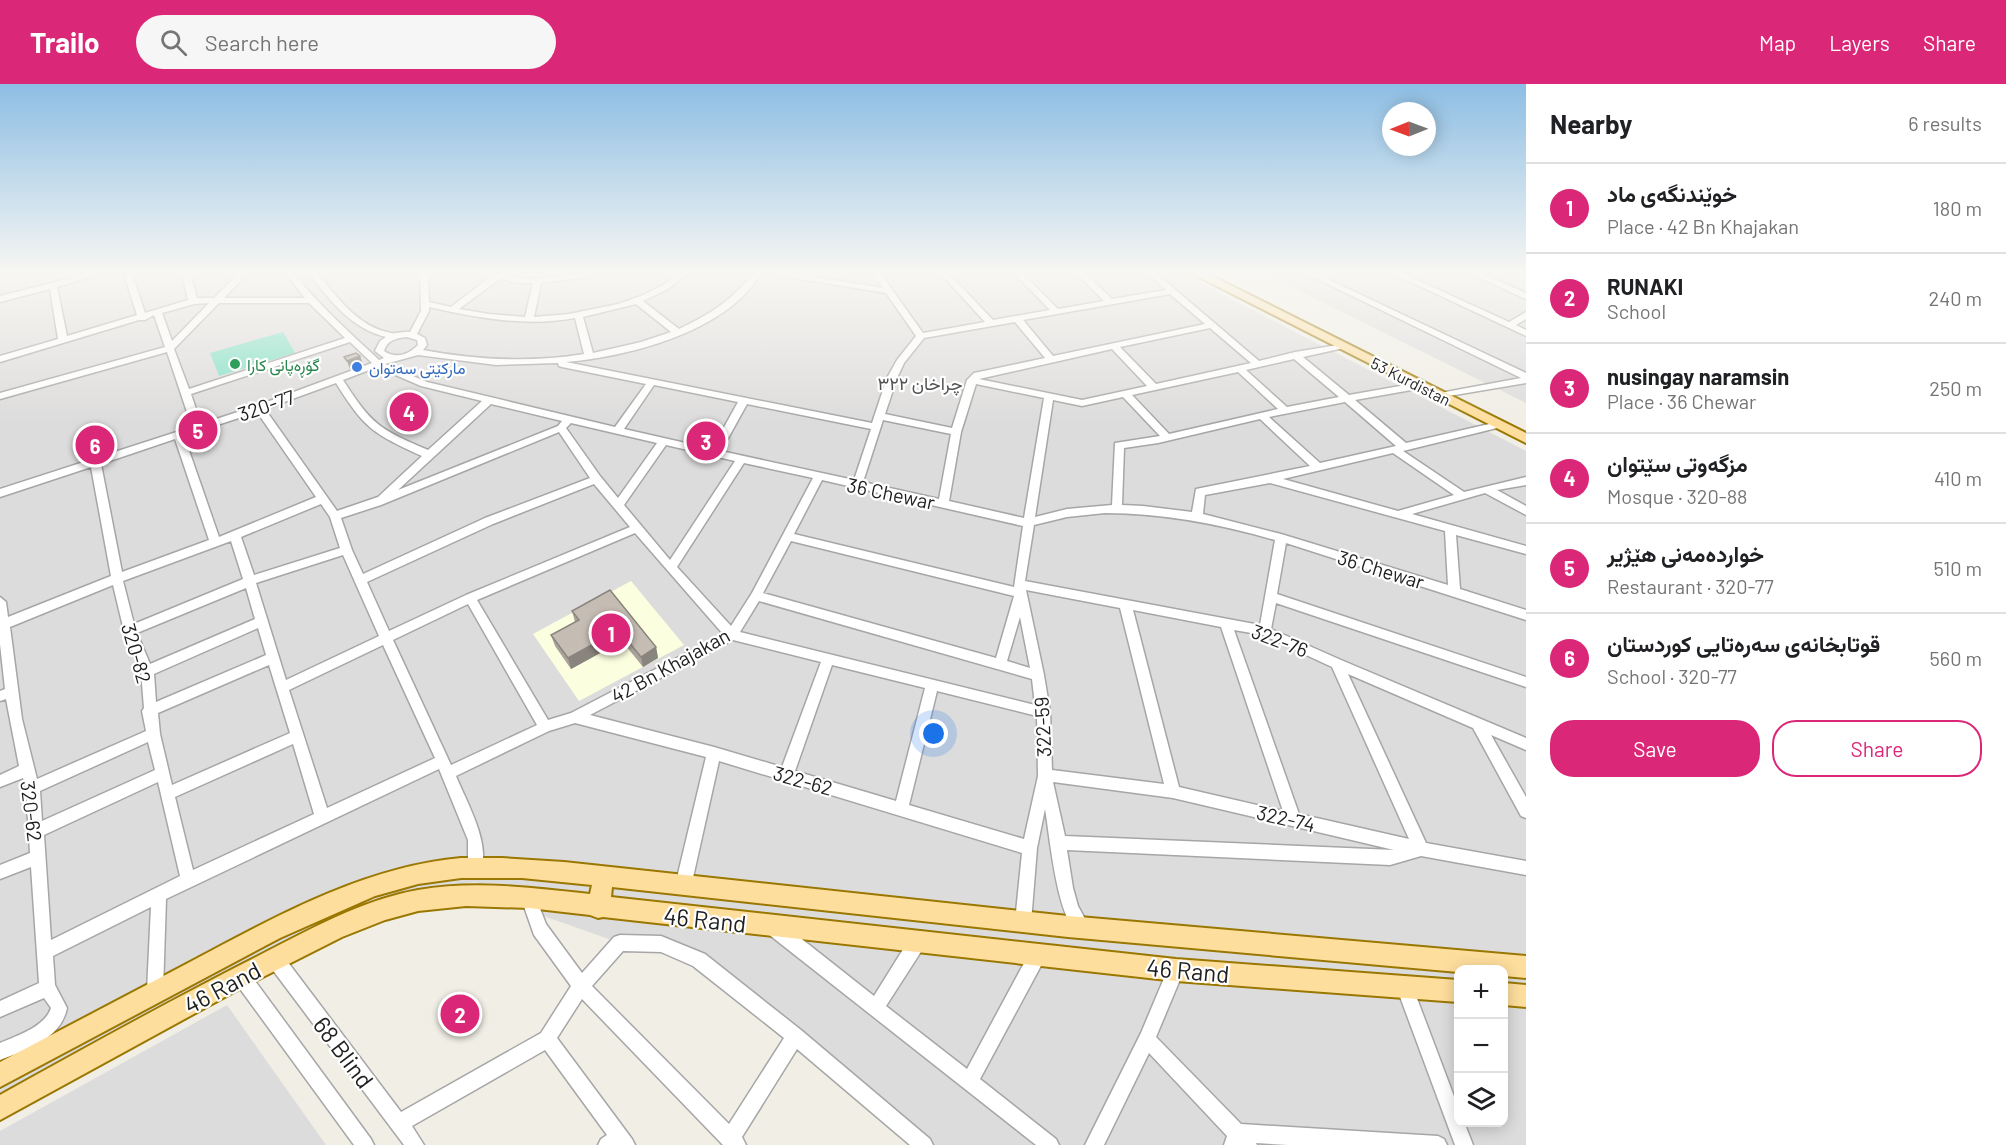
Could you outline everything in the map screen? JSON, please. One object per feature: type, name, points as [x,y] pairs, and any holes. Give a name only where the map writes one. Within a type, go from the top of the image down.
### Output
[{"type":"main road","name":"53 Kurdistan","points":[[1297,324],[1526,439]]},
{"type":"main road","name":"46 Rand","points":[[155,991],[272,930],[343,898],[409,876],[438,870],[475,867],[510,867],[684,882],[1082,928],[1526,967]]},
{"type":"main road","points":[[598,908],[604,876]]},
{"type":"main road","name":"46 Rand","points":[[0,1108],[241,976],[335,928],[402,904],[456,896],[486,895],[529,898],[598,908],[1176,970],[1454,991]]},
{"type":"main road","points":[[0,1075],[155,991]]},
{"type":"main road","points":[[1508,994],[1526,996]]},
{"type":"street","points":[[60,324],[63,341]]},
{"type":"street","points":[[0,359],[123,324]]},
{"type":"street","points":[[160,324],[198,429]]},
{"type":"street","points":[[0,396],[169,349],[194,324]]},
{"type":"street","points":[[185,393],[353,338],[337,324]]},
{"type":"street","points":[[359,324],[371,330],[394,336]]},
{"type":"street","points":[[413,334],[419,324]]},
{"type":"street","points":[[580,324],[589,356]]},
{"type":"street","points":[[666,324],[677,333]]},
{"type":"street","points":[[380,360],[379,351],[382,342],[394,336],[413,334],[423,341],[417,352],[485,362],[550,362],[639,346],[677,333],[695,324]]},
{"type":"street","points":[[912,324],[921,336]]},
{"type":"street","points":[[857,486],[879,416],[900,362],[921,336],[995,324]]},
{"type":"street","points":[[1021,324],[1050,358]]},
{"type":"street","points":[[1412,324],[1526,379]]},
{"type":"street","points":[[1507,324],[1526,333]]},
{"type":"street","points":[[943,504],[956,432],[972,380],[977,375],[1212,325],[1257,364]]},
{"type":"street","name":"36 Chewar","points":[[353,338],[365,351],[424,384],[565,424],[618,430],[1028,523],[1060,512],[1117,508],[1175,512],[1281,538],[1526,615]]},
{"type":"street","points":[[1113,345],[1154,387]]},
{"type":"street","points":[[972,380],[1082,403],[1341,346]]},
{"type":"street","name":"320-77","points":[[0,493],[95,460],[260,408],[338,379],[380,360],[406,357],[417,352]]},
{"type":"street","points":[[1295,355],[1347,399],[1399,448],[1463,496]]},
{"type":"street","points":[[550,362],[876,427]]},
{"type":"street","points":[[1239,368],[1286,410]]},
{"type":"street","points":[[338,379],[371,425],[385,435],[429,455]]},
{"type":"street","points":[[1440,396],[1526,379]]},
{"type":"street","points":[[618,430],[652,382]]},
{"type":"street","points":[[1117,508],[1119,445],[1167,438],[1261,415],[1418,386]]},
{"type":"street","points":[[1125,393],[1167,438]]},
{"type":"street","name":"322-59","points":[[1049,395],[1028,523],[1020,589],[1038,675],[1043,712],[1045,775],[1059,843],[1067,898],[1082,928]]},
{"type":"street","points":[[715,453],[744,400]]},
{"type":"street","points":[[377,502],[488,401]]},
{"type":"street","points":[[260,408],[335,516],[359,581],[446,767],[475,840],[475,867]]},
{"type":"street","points":[[1261,415],[1318,467]]},
{"type":"street","points":[[879,416],[956,432]]},
{"type":"street","points":[[335,516],[377,502],[565,424],[596,479],[671,568],[732,635],[1043,712]]},
{"type":"street","points":[[1197,517],[1200,492],[1498,425]]},
{"type":"street","points":[[179,435],[215,542]]},
{"type":"street","points":[[619,505],[664,441]]},
{"type":"street","points":[[671,568],[741,459]]},
{"type":"street","name":"320-82","points":[[95,460],[117,578],[130,631],[147,671],[149,711],[153,734],[188,880]]},
{"type":"street","name":"42 Bn Khajakan","points":[[44,952],[188,880],[323,819],[446,767],[575,717],[732,635],[756,596],[819,477]]},
{"type":"street","points":[[1269,478],[1526,550]]},
{"type":"street","points":[[359,581],[489,521],[596,479]]},
{"type":"street","points":[[1399,515],[1486,489],[1526,481]]},
{"type":"street","points":[[1486,489],[1526,512]]},
{"type":"street","points":[[2,626],[117,578],[235,535],[322,499]]},
{"type":"street","points":[[281,688],[470,598],[637,528]]},
{"type":"street","points":[[1450,529],[1454,592]]},
{"type":"street","points":[[235,535],[323,819]]},
{"type":"street","name":"322-76","points":[[788,536],[1020,589],[1125,603],[1265,631],[1526,744]]},
{"type":"street","points":[[1265,631],[1281,538]]},
{"type":"street","points":[[130,631],[250,582],[346,550]]},
{"type":"street","points":[[1000,664],[1020,589]]},
{"type":"street","points":[[756,596],[1038,675]]},
{"type":"street","points":[[1270,596],[1526,682]]},
{"type":"street","points":[[470,598],[545,727]]},
{"type":"street","name":"320-62","points":[[0,602],[6,694],[33,788],[47,988],[59,1006],[58,1018],[49,1028],[0,1052]]},
{"type":"street","points":[[1125,603],[1173,792]]},
{"type":"street","points":[[147,671],[263,621]]},
{"type":"street","points":[[1225,622],[1294,821]]},
{"type":"street","points":[[149,711],[274,657]]},
{"type":"street","points":[[786,776],[828,660]]},
{"type":"street","points":[[1059,843],[1390,858],[1421,849],[1337,664]]},
{"type":"street","points":[[901,807],[932,684]]},
{"type":"street","name":"322-62","points":[[575,717],[714,753],[786,776],[901,807],[1030,848]]},
{"type":"street","points":[[1477,722],[1526,811]]},
{"type":"street","points":[[33,788],[153,734]]},
{"type":"street","points":[[168,794],[296,736]]},
{"type":"street","points":[[684,882],[714,753]]},
{"type":"street","points":[[0,781],[26,770]]},
{"type":"street","points":[[36,831],[163,773]]},
{"type":"street","points":[[1023,922],[1030,848],[1045,775]]},
{"type":"street","name":"322-74","points":[[1045,775],[1173,792],[1421,849],[1526,868]]},
{"type":"street","points":[[0,872],[37,858]]},
{"type":"street","points":[[155,991],[159,895]]},
{"type":"street","points":[[529,898],[540,929],[581,986],[733,1142],[795,1036]]},
{"type":"street","points":[[772,927],[1050,1145]]},
{"type":"street","points":[[875,1010],[918,941]]},
{"type":"street","points":[[398,1124],[547,1039],[581,986],[620,943],[661,944],[699,960],[795,1036],[924,1145]]},
{"type":"street","points":[[970,1081],[1037,956]]},
{"type":"street","name":"68 Blind","points":[[275,959],[415,1145]]},
{"type":"street","points":[[1094,1145],[1147,1039],[1176,970]]},
{"type":"street","points":[[241,976],[365,1145]]},
{"type":"street","points":[[1404,986],[1464,1145]]},
{"type":"street","points":[[0,1009],[47,988]]},
{"type":"street","points":[[547,1039],[618,1143]]},
{"type":"street","points":[[1147,1039],[1239,1141],[1438,1145]]},
{"type":"shaded area","points":[[0,324],[1279,324],[1526,451],[1526,1145],[924,1145],[699,960],[620,943],[521,908],[476,882],[396,895],[339,914],[0,1093]]},
{"type":"shaded area","points":[[1365,324],[1526,324],[1526,403]]},
{"type":"shaded area","points":[[631,581],[684,645],[579,701],[533,634]]},
{"type":"shaded area","points":[[227,1005],[326,1145],[0,1145],[0,1131]]},
{"type":"green space","name":"گۆڕەپانی کارا","points":[[283,332],[295,353],[219,376],[210,353]]},
{"type":"building","points":[[356,353],[360,356],[347,361],[344,357]]},
{"type":"building","points":[[701,427],[715,431],[710,439],[695,435]]},
{"type":"building","points":[[610,590],[656,647],[641,657],[619,630],[568,658],[551,635],[579,620],[572,611]]},
{"type":"place","name":"گۆڕەپانی کارا","points":[[235,364]]},
{"type":"place","name":"مارکێتی سەتوان","points":[[357,367]]},
{"type":"place","name":"مزگەوتی سێتوان","points":[[409,412]]},
{"type":"place","name":"خواردەمەنی هێژیر","points":[[198,430]]},
{"type":"place","name":"nusingay naramsin","points":[[706,441]]},
{"type":"place","name":"قوتابخانەی سەرەتایی کوردستان","points":[[95,445]]},
{"type":"place","name":"خوێندنگەی ماد","points":[[611,633]]},
{"type":"place","name":"RUNAKI","points":[[460,1014]]},
{"type":"district","name":"چراخان ٣٢٢","points":[[920,383]]}]
